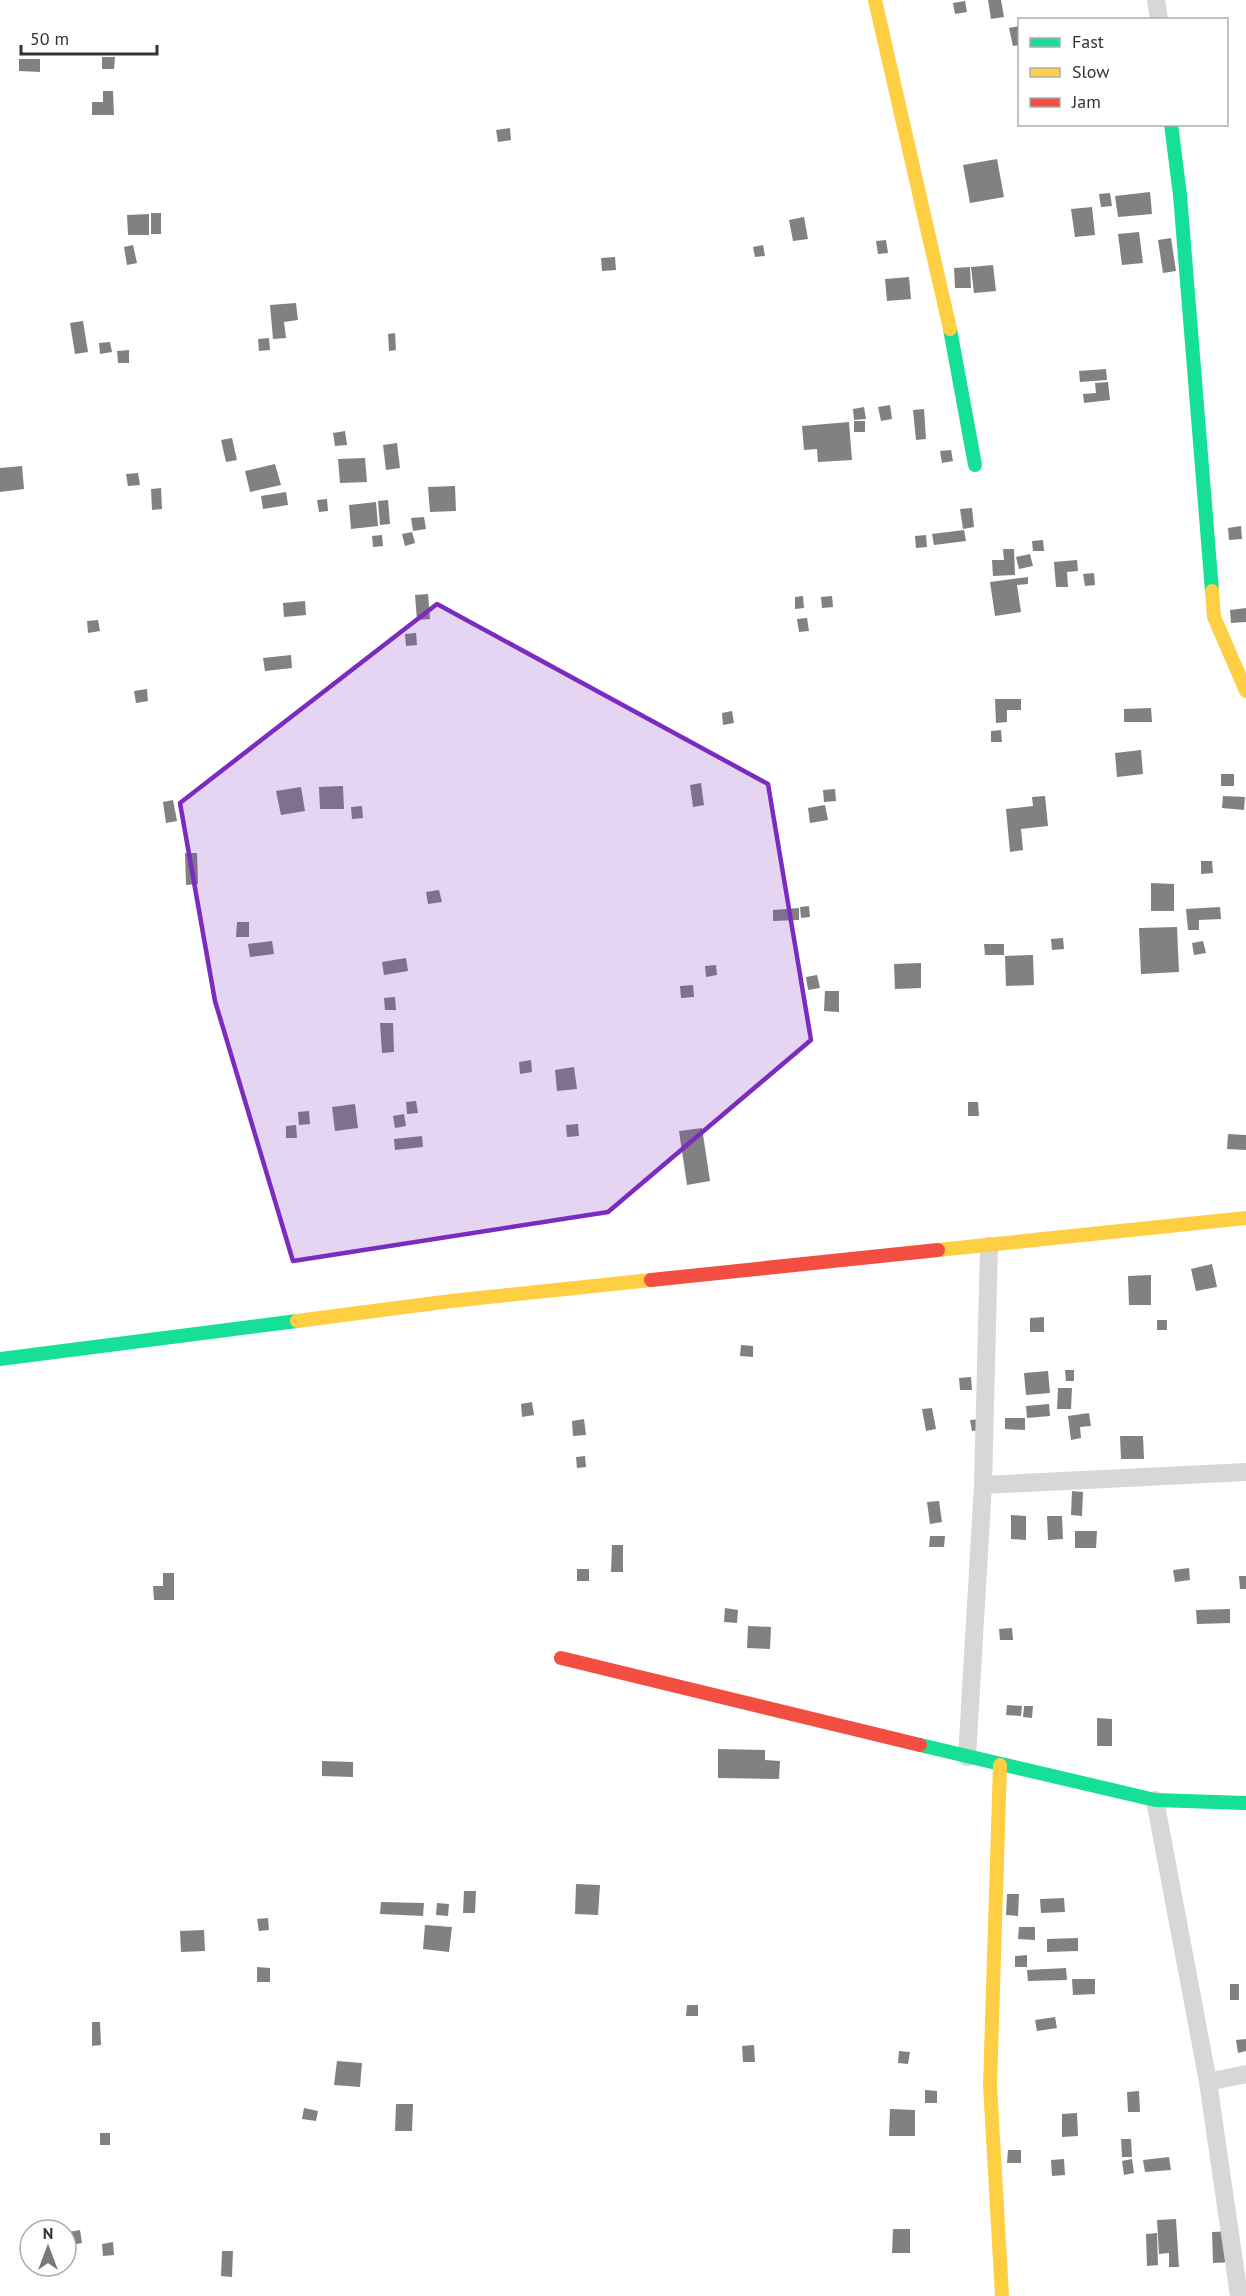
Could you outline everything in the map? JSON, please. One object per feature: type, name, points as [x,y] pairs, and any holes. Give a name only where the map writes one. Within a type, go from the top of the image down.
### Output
[{"type":"street","points":[[875,0],[957,357],[975,465]]},
{"type":"street","points":[[1156,0],[1159,18]]},
{"type":"street","points":[[1171,126],[1181,206],[1214,617],[1246,691]]},
{"type":"street","points":[[0,1359],[451,1301],[1246,1218]]},
{"type":"street","points":[[967,1757],[983,1485],[989,1246]]},
{"type":"street","points":[[983,1485],[1246,1472]]},
{"type":"street","points":[[561,1658],[1000,1765],[1155,1800],[1246,1803]]},
{"type":"street","points":[[1000,1765],[990,2085],[1002,2296]]},
{"type":"street","points":[[1155,1800],[1208,2082],[1239,2296]]},
{"type":"street","points":[[1208,2082],[1246,2074]]},
{"type":"highlighted area","points":[[437,604],[768,784],[811,1040],[608,1212],[293,1261],[215,1001],[180,803]]},
{"type":"building","points":[[988,0],[1001,0],[1004,17],[991,19]]},
{"type":"building","points":[[965,1],[967,12],[955,14],[953,3]]},
{"type":"building","points":[[1018,26],[1018,45],[1013,46],[1009,28]]},
{"type":"building","points":[[102,57],[115,57],[114,69],[102,69]]},
{"type":"building","points":[[19,59],[40,59],[40,72],[19,71]]},
{"type":"building","points":[[103,91],[113,91],[114,115],[92,115],[92,102],[103,102]]},
{"type":"building","points":[[510,128],[511,140],[498,142],[496,130]]},
{"type":"building","points":[[997,159],[1004,197],[970,203],[963,165]]},
{"type":"building","points":[[1150,192],[1152,214],[1118,217],[1115,196]]},
{"type":"building","points":[[1110,193],[1112,206],[1101,207],[1099,194]]},
{"type":"building","points":[[1092,207],[1095,235],[1075,237],[1071,209]]},
{"type":"building","points":[[151,213],[161,213],[161,234],[151,234]]},
{"type":"building","points":[[149,214],[149,235],[128,235],[127,215]]},
{"type":"building","points":[[804,217],[808,239],[793,241],[789,220]]},
{"type":"building","points":[[1139,232],[1143,263],[1122,265],[1118,234]]},
{"type":"building","points":[[1171,238],[1176,271],[1163,273],[1158,240]]},
{"type":"building","points":[[886,240],[888,253],[878,254],[876,241]]},
{"type":"building","points":[[133,245],[137,263],[127,265],[124,247]]},
{"type":"building","points":[[763,245],[765,256],[755,257],[753,247]]},
{"type":"building","points":[[615,257],[616,270],[602,271],[601,258]]},
{"type":"building","points":[[993,265],[996,291],[974,293],[971,267]]},
{"type":"building","points":[[970,267],[971,288],[955,288],[954,268]]},
{"type":"building","points":[[909,277],[911,299],[887,301],[885,279]]},
{"type":"building","points":[[296,303],[298,320],[284,322],[286,338],[273,339],[270,305]]},
{"type":"building","points":[[83,321],[88,352],[75,354],[70,323]]},
{"type":"building","points":[[395,333],[396,350],[389,351],[388,334]]},
{"type":"building","points":[[269,338],[270,350],[259,351],[258,339]]},
{"type":"building","points":[[110,342],[112,352],[100,354],[99,343]]},
{"type":"building","points":[[129,350],[129,363],[118,363],[117,351]]},
{"type":"building","points":[[1106,369],[1107,380],[1080,382],[1079,371]]},
{"type":"building","points":[[1108,382],[1110,400],[1084,403],[1083,394],[1096,393],[1095,383]]},
{"type":"building","points":[[890,405],[892,419],[881,421],[878,407]]},
{"type":"building","points":[[864,407],[866,419],[854,420],[853,409]]},
{"type":"building","points":[[924,409],[926,439],[916,440],[913,410]]},
{"type":"building","points":[[854,421],[865,421],[865,432],[854,432]]},
{"type":"building","points":[[849,422],[852,460],[818,462],[817,449],[804,450],[802,426]]},
{"type":"building","points":[[345,431],[347,445],[335,446],[333,433]]},
{"type":"building","points":[[232,438],[237,460],[226,462],[221,440]]},
{"type":"building","points":[[397,443],[400,468],[386,470],[383,445]]},
{"type":"building","points":[[951,450],[953,461],[942,463],[940,451]]},
{"type":"building","points":[[365,458],[367,482],[340,483],[338,459]]},
{"type":"building","points":[[275,464],[281,485],[250,492],[245,471]]},
{"type":"building","points":[[22,466],[24,489],[0,492],[0,468]]},
{"type":"building","points":[[138,473],[140,485],[128,486],[126,474]]},
{"type":"building","points":[[455,486],[456,511],[430,512],[428,487]]},
{"type":"building","points":[[161,488],[162,509],[152,510],[151,489]]},
{"type":"building","points":[[286,492],[288,505],[263,509],[261,496]]},
{"type":"building","points":[[327,499],[328,511],[319,512],[317,500]]},
{"type":"building","points":[[388,500],[390,524],[380,525],[378,501]]},
{"type":"building","points":[[376,502],[378,526],[351,529],[349,505]]},
{"type":"building","points":[[972,508],[974,527],[963,529],[960,509]]},
{"type":"building","points":[[424,517],[426,529],[413,531],[411,518]]},
{"type":"building","points":[[1241,526],[1242,539],[1229,540],[1228,528]]},
{"type":"building","points":[[964,530],[966,541],[934,545],[932,534]]},
{"type":"building","points":[[412,532],[415,543],[405,546],[402,534]]},
{"type":"building","points":[[382,535],[383,546],[373,547],[372,536]]},
{"type":"building","points":[[926,535],[927,547],[916,548],[915,536]]},
{"type":"building","points":[[1043,540],[1044,551],[1033,551],[1032,541]]},
{"type":"building","points":[[1003,549],[1014,549],[1015,575],[993,576],[992,560],[1004,560]]},
{"type":"building","points":[[1030,554],[1033,566],[1019,569],[1016,557]]},
{"type":"building","points":[[1077,560],[1078,571],[1067,572],[1068,587],[1056,587],[1054,562]]},
{"type":"building","points":[[1094,573],[1095,585],[1085,586],[1083,574]]},
{"type":"building","points":[[1028,577],[1028,584],[1017,585],[1021,612],[995,616],[990,582]]},
{"type":"building","points":[[428,594],[430,619],[417,620],[415,595]]},
{"type":"building","points":[[803,596],[804,608],[795,609],[795,597]]},
{"type":"building","points":[[832,596],[833,607],[822,608],[821,597]]},
{"type":"building","points":[[305,601],[306,615],[284,617],[283,603]]},
{"type":"building","points":[[1246,608],[1246,622],[1231,623],[1230,610]]},
{"type":"building","points":[[807,618],[809,631],[799,632],[797,619]]},
{"type":"building","points":[[98,620],[100,631],[88,633],[87,621]]},
{"type":"building","points":[[416,633],[417,645],[406,646],[405,634]]},
{"type":"building","points":[[291,655],[292,668],[265,671],[263,658]]},
{"type":"building","points":[[147,689],[148,701],[136,703],[134,691]]},
{"type":"building","points":[[995,699],[1021,699],[1021,710],[1007,710],[1007,722],[996,723]]},
{"type":"building","points":[[1151,708],[1152,722],[1124,722],[1124,709]]},
{"type":"building","points":[[732,711],[734,723],[723,725],[722,713]]},
{"type":"building","points":[[1001,730],[1002,742],[991,742],[991,731]]},
{"type":"building","points":[[1141,750],[1143,774],[1117,777],[1115,753]]},
{"type":"building","points":[[1221,774],[1234,774],[1234,786],[1221,786]]},
{"type":"building","points":[[701,783],[704,805],[693,807],[690,785]]},
{"type":"building","points":[[343,786],[344,809],[320,809],[319,787]]},
{"type":"building","points":[[301,787],[305,811],[281,815],[276,791]]},
{"type":"building","points":[[835,789],[836,801],[824,802],[823,790]]},
{"type":"building","points":[[1045,796],[1048,826],[1021,829],[1023,850],[1010,852],[1006,809],[1033,806],[1032,797]]},
{"type":"building","points":[[1223,796],[1245,797],[1244,810],[1222,808]]},
{"type":"building","points":[[173,800],[177,821],[166,823],[163,802]]},
{"type":"building","points":[[825,805],[828,820],[810,823],[808,808]]},
{"type":"building","points":[[362,806],[363,818],[352,819],[351,807]]},
{"type":"building","points":[[185,853],[197,853],[198,884],[186,885]]},
{"type":"building","points":[[1201,861],[1212,861],[1213,873],[1201,874]]},
{"type":"building","points":[[1151,883],[1174,884],[1174,911],[1151,911]]},
{"type":"building","points":[[439,890],[442,902],[428,904],[426,892]]},
{"type":"building","points":[[809,906],[810,917],[801,918],[800,907]]},
{"type":"building","points":[[1220,907],[1221,919],[1199,920],[1199,930],[1188,930],[1186,909]]},
{"type":"building","points":[[799,908],[799,920],[773,921],[773,910]]},
{"type":"building","points":[[237,922],[249,922],[249,937],[236,937]]},
{"type":"building","points":[[1177,927],[1179,972],[1141,974],[1139,928]]},
{"type":"building","points":[[1063,938],[1064,949],[1052,950],[1051,939]]},
{"type":"building","points":[[272,941],[274,954],[250,957],[248,944]]},
{"type":"building","points":[[1203,941],[1206,953],[1194,955],[1192,943]]},
{"type":"building","points":[[984,944],[1004,944],[1004,955],[985,955]]},
{"type":"building","points":[[1033,955],[1034,985],[1006,986],[1005,956]]},
{"type":"building","points":[[406,958],[408,971],[384,975],[382,962]]},
{"type":"building","points":[[921,963],[921,988],[895,989],[894,964]]},
{"type":"building","points":[[716,965],[717,975],[706,977],[705,966]]},
{"type":"building","points":[[817,975],[820,988],[808,990],[806,977]]},
{"type":"building","points":[[693,985],[694,997],[681,998],[680,986]]},
{"type":"building","points":[[825,991],[839,991],[839,1012],[824,1011]]},
{"type":"building","points":[[395,997],[396,1010],[385,1010],[384,998]]},
{"type":"building","points":[[380,1023],[393,1023],[394,1052],[382,1053]]},
{"type":"building","points":[[531,1060],[532,1072],[520,1074],[519,1062]]},
{"type":"building","points":[[574,1067],[577,1089],[557,1091],[555,1070]]},
{"type":"building","points":[[416,1101],[418,1113],[407,1114],[406,1102]]},
{"type":"building","points":[[968,1102],[978,1102],[979,1116],[968,1116]]},
{"type":"building","points":[[355,1104],[358,1128],[335,1131],[332,1107]]},
{"type":"building","points":[[309,1111],[310,1124],[299,1125],[298,1112]]},
{"type":"building","points":[[404,1114],[406,1126],[395,1128],[393,1116]]},
{"type":"building","points":[[578,1124],[579,1136],[567,1137],[566,1125]]},
{"type":"building","points":[[296,1125],[297,1138],[286,1138],[286,1126]]},
{"type":"building","points":[[702,1128],[710,1181],[687,1185],[679,1131]]},
{"type":"building","points":[[1228,1134],[1246,1135],[1246,1150],[1227,1149]]},
{"type":"building","points":[[422,1136],[423,1147],[395,1150],[394,1139]]},
{"type":"building","points":[[1212,1264],[1217,1287],[1196,1291],[1191,1269]]},
{"type":"building","points":[[1151,1275],[1151,1305],[1129,1305],[1128,1276]]},
{"type":"building","points":[[1044,1317],[1044,1332],[1030,1332],[1030,1318]]},
{"type":"building","points":[[1157,1320],[1167,1320],[1167,1330],[1157,1330]]},
{"type":"building","points":[[741,1345],[753,1346],[753,1357],[740,1356]]},
{"type":"building","points":[[1065,1370],[1074,1370],[1074,1381],[1066,1381]]},
{"type":"building","points":[[1048,1371],[1050,1393],[1026,1395],[1024,1373]]},
{"type":"building","points":[[971,1377],[972,1390],[960,1390],[959,1378]]},
{"type":"building","points":[[1058,1388],[1072,1388],[1071,1409],[1057,1409]]},
{"type":"building","points":[[532,1402],[534,1415],[522,1417],[521,1404]]},
{"type":"building","points":[[1049,1404],[1050,1416],[1027,1418],[1026,1406]]},
{"type":"building","points":[[932,1408],[936,1429],[926,1431],[922,1409]]},
{"type":"building","points":[[1089,1413],[1091,1426],[1080,1427],[1081,1438],[1071,1440],[1068,1416]]},
{"type":"building","points":[[1005,1418],[1025,1418],[1025,1430],[1005,1429]]},
{"type":"building","points":[[584,1419],[586,1435],[573,1436],[572,1421]]},
{"type":"building","points":[[983,1419],[984,1430],[972,1431],[970,1420]]},
{"type":"building","points":[[1120,1436],[1143,1436],[1144,1459],[1121,1459]]},
{"type":"building","points":[[585,1456],[586,1467],[577,1468],[576,1457]]},
{"type":"building","points":[[1072,1491],[1083,1492],[1082,1516],[1071,1515]]},
{"type":"building","points":[[939,1501],[942,1522],[930,1524],[927,1502]]},
{"type":"building","points":[[1011,1515],[1026,1516],[1026,1540],[1011,1539]]},
{"type":"building","points":[[1047,1516],[1062,1516],[1063,1539],[1048,1540]]},
{"type":"building","points":[[1075,1531],[1097,1531],[1096,1548],[1075,1548]]},
{"type":"building","points":[[930,1536],[945,1536],[944,1547],[929,1547]]},
{"type":"building","points":[[612,1545],[623,1545],[623,1572],[611,1572]]},
{"type":"building","points":[[1189,1568],[1190,1580],[1175,1582],[1173,1570]]},
{"type":"building","points":[[577,1569],[589,1569],[589,1581],[577,1581]]},
{"type":"building","points":[[163,1573],[174,1573],[174,1600],[154,1600],[153,1586],[163,1586]]},
{"type":"building","points":[[1239,1576],[1246,1576],[1246,1589],[1240,1589]]},
{"type":"building","points":[[725,1608],[738,1610],[737,1623],[724,1622]]},
{"type":"building","points":[[1230,1609],[1230,1623],[1197,1624],[1196,1610]]},
{"type":"building","points":[[748,1626],[771,1627],[770,1649],[747,1648]]},
{"type":"building","points":[[1012,1628],[1013,1640],[1000,1640],[999,1629]]},
{"type":"building","points":[[1007,1705],[1022,1706],[1021,1716],[1006,1715]]},
{"type":"building","points":[[1024,1706],[1033,1706],[1032,1718],[1023,1717]]},
{"type":"building","points":[[1097,1718],[1112,1719],[1112,1746],[1097,1746]]},
{"type":"building","points":[[718,1749],[765,1750],[765,1760],[780,1761],[779,1779],[718,1778]]},
{"type":"building","points":[[322,1761],[353,1762],[353,1777],[322,1776]]},
{"type":"building","points":[[576,1884],[600,1885],[598,1915],[575,1914]]},
{"type":"building","points":[[464,1891],[476,1891],[475,1913],[463,1913]]},
{"type":"building","points":[[1007,1894],[1019,1894],[1018,1916],[1006,1915]]},
{"type":"building","points":[[1064,1898],[1065,1912],[1041,1913],[1040,1899]]},
{"type":"building","points":[[381,1902],[424,1903],[423,1916],[380,1914]]},
{"type":"building","points":[[437,1903],[449,1904],[448,1916],[436,1915]]},
{"type":"building","points":[[268,1918],[269,1930],[259,1931],[257,1919]]},
{"type":"building","points":[[425,1925],[452,1927],[449,1952],[423,1949]]},
{"type":"building","points":[[1019,1927],[1035,1927],[1035,1940],[1018,1939]]},
{"type":"building","points":[[204,1930],[205,1951],[181,1952],[180,1931]]},
{"type":"building","points":[[1078,1938],[1078,1951],[1047,1952],[1047,1939]]},
{"type":"building","points":[[1027,1955],[1027,1967],[1015,1967],[1015,1956]]},
{"type":"building","points":[[257,1967],[270,1968],[270,1982],[257,1982]]},
{"type":"building","points":[[1066,1968],[1067,1980],[1028,1981],[1027,1970]]},
{"type":"building","points":[[1072,1979],[1095,1979],[1095,1994],[1073,1995]]},
{"type":"building","points":[[1230,1984],[1239,1984],[1239,2000],[1230,2000]]},
{"type":"building","points":[[687,2005],[698,2005],[698,2016],[686,2016]]},
{"type":"building","points":[[1055,2017],[1057,2028],[1037,2031],[1035,2020]]},
{"type":"building","points":[[92,2022],[100,2022],[101,2045],[92,2046]]},
{"type":"building","points":[[1246,2039],[1246,2051],[1238,2053],[1236,2040]]},
{"type":"building","points":[[754,2045],[755,2062],[743,2062],[742,2046]]},
{"type":"building","points":[[899,2051],[910,2052],[908,2064],[898,2063]]},
{"type":"building","points":[[337,2061],[362,2063],[360,2087],[334,2085]]},
{"type":"building","points":[[925,2090],[937,2091],[937,2103],[925,2103]]},
{"type":"building","points":[[1139,2091],[1140,2112],[1128,2112],[1127,2092]]},
{"type":"building","points":[[396,2104],[413,2104],[412,2131],[395,2131]]},
{"type":"building","points":[[304,2108],[318,2111],[316,2121],[302,2119]]},
{"type":"building","points":[[890,2109],[915,2110],[915,2136],[889,2136]]},
{"type":"building","points":[[1077,2113],[1078,2136],[1062,2137],[1062,2114]]},
{"type":"building","points":[[100,2133],[110,2133],[110,2145],[100,2145]]},
{"type":"building","points":[[1121,2139],[1131,2139],[1132,2157],[1122,2157]]},
{"type":"building","points":[[1008,2150],[1021,2150],[1021,2163],[1007,2163]]},
{"type":"building","points":[[1169,2157],[1171,2170],[1145,2172],[1143,2160]]},
{"type":"building","points":[[1064,2159],[1065,2175],[1052,2176],[1051,2160]]},
{"type":"building","points":[[1132,2159],[1134,2173],[1124,2175],[1122,2161]]},
{"type":"building","points":[[1176,2219],[1179,2267],[1169,2267],[1169,2253],[1159,2254],[1157,2220]]},
{"type":"building","points":[[893,2229],[910,2229],[910,2253],[892,2253]]},
{"type":"building","points":[[78,2230],[80,2230],[82,2243],[78,2244]]},
{"type":"building","points":[[1234,2231],[1235,2262],[1213,2263],[1212,2232]]},
{"type":"building","points":[[1157,2233],[1158,2265],[1147,2266],[1146,2234]]},
{"type":"building","points":[[113,2242],[114,2255],[103,2256],[102,2244]]},
{"type":"building","points":[[222,2251],[233,2251],[232,2277],[221,2276]]},
{"type":"traffic: fast","points":[[1171,126],[1180,195],[1212,591]]},
{"type":"traffic: fast","points":[[950,329],[975,465]]},
{"type":"traffic: fast","points":[[0,1359],[297,1321]]},
{"type":"traffic: fast","points":[[920,1745],[1155,1800],[1246,1803]]},
{"type":"traffic: slow","points":[[875,0],[950,329]]},
{"type":"traffic: slow","points":[[1212,591],[1214,617],[1246,691]]},
{"type":"traffic: slow","points":[[938,1250],[1246,1218]]},
{"type":"traffic: slow","points":[[297,1321],[451,1301],[651,1280]]},
{"type":"traffic: slow","points":[[1000,1765],[990,2085],[1002,2296]]},
{"type":"traffic: jam","points":[[651,1280],[938,1250]]},
{"type":"traffic: jam","points":[[561,1658],[920,1745]]}]
